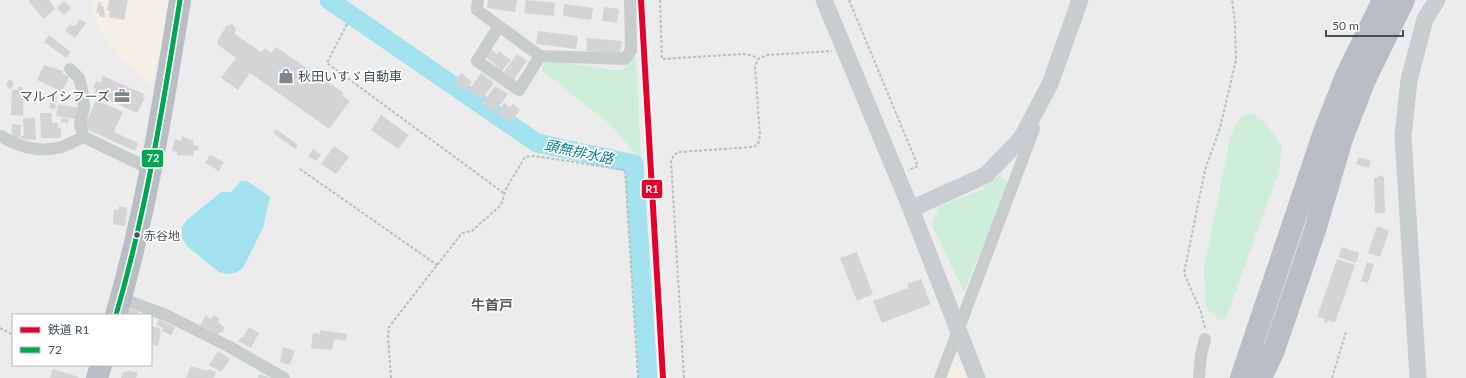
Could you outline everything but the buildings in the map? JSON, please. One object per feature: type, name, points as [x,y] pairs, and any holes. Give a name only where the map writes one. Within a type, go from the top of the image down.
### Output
[{"type":"highway","points":[[118,307],[150,169],[163,103],[180,0]]},
{"type":"highway","points":[[1261,378],[1276,343],[1315,230],[1342,139],[1355,79],[1383,0]]},
{"type":"highway","points":[[1241,378],[1324,132],[1404,0]]},
{"type":"highway","points":[[97,378],[101,366]]},
{"type":"street","points":[[478,0],[477,10],[540,56],[625,58],[631,50],[630,0]]},
{"type":"street","points":[[824,0],[896,175],[912,210],[958,334],[977,378]]},
{"type":"street","points":[[940,378],[958,334],[1080,0]]},
{"type":"street","points":[[1418,378],[1403,136],[1409,80],[1425,19],[1437,0]]},
{"type":"street","points":[[499,26],[477,61],[518,90],[540,56]]},
{"type":"street","points":[[70,69],[79,78],[82,89],[84,107],[80,125],[84,137],[150,169]]},
{"type":"street","points":[[912,210],[986,175],[1021,139],[1050,84]]},
{"type":"street","points":[[1,136],[10,143],[34,149],[60,147],[84,137]]},
{"type":"street","points":[[118,307],[166,315],[228,346],[284,378]]},
{"type":"street","points":[[1199,378],[1201,355],[1205,339]]},
{"type":"path","points":[[660,0],[662,59],[744,54],[758,59]]},
{"type":"path","points":[[849,0],[918,166],[896,175]]},
{"type":"path","points":[[1205,339],[1204,321],[1184,273],[1205,170],[1220,128],[1236,60],[1235,22],[1232,0]]},
{"type":"path","points":[[347,24],[327,63],[505,194]]},
{"type":"path","points":[[684,378],[671,161],[674,155],[679,152],[753,147],[758,144],[760,136],[755,66],[758,59],[767,55],[844,50]]},
{"type":"path","points":[[391,378],[388,336],[389,327],[462,233],[472,231],[501,205],[506,189],[525,157],[535,156],[626,170],[638,378]]},
{"type":"path","points":[[300,169],[437,265]]},
{"type":"path","points":[[0,328],[12,334]]},
{"type":"path","points":[[1332,378],[1346,332]]},
{"type":"shaded area","points":[[94,0],[172,0],[152,85],[123,61],[101,31],[92,12]]},
{"type":"shaded area","points":[[962,363],[968,378],[947,378],[951,367]]},
{"type":"green space","points":[[636,55],[641,161],[611,125],[541,70],[546,60],[621,71]]},
{"type":"green space","points":[[1253,113],[1267,125],[1282,146],[1279,171],[1226,319],[1219,320],[1206,308],[1204,268],[1231,134],[1240,117]]},
{"type":"green space","points":[[1000,175],[1009,184],[964,292],[932,225],[938,207],[981,190]]},
{"type":"water","points":[[241,181],[247,181],[270,197],[263,228],[243,268],[235,273],[225,274],[219,272],[187,246],[182,238],[182,227],[187,220],[221,192],[231,192]]},
{"type":"waterway","name":"頭無排水路","points":[[329,0],[537,143],[634,164],[648,378]]},
{"type":"rail line","name":"R1","points":[[641,0],[663,378]]},
{"type":"transit line","name":"72","points":[[116,314],[127,276],[153,159],[180,0]]},
{"type":"place","name":"秋田いすゞ自動車","points":[[286,76]]},
{"type":"place","name":"マルイシフーズ","points":[[122,96]]},
{"type":"place","name":"赤谷地","points":[[137,235]]},
{"type":"district","name":"牛首戸","points":[[492,305]]}]
